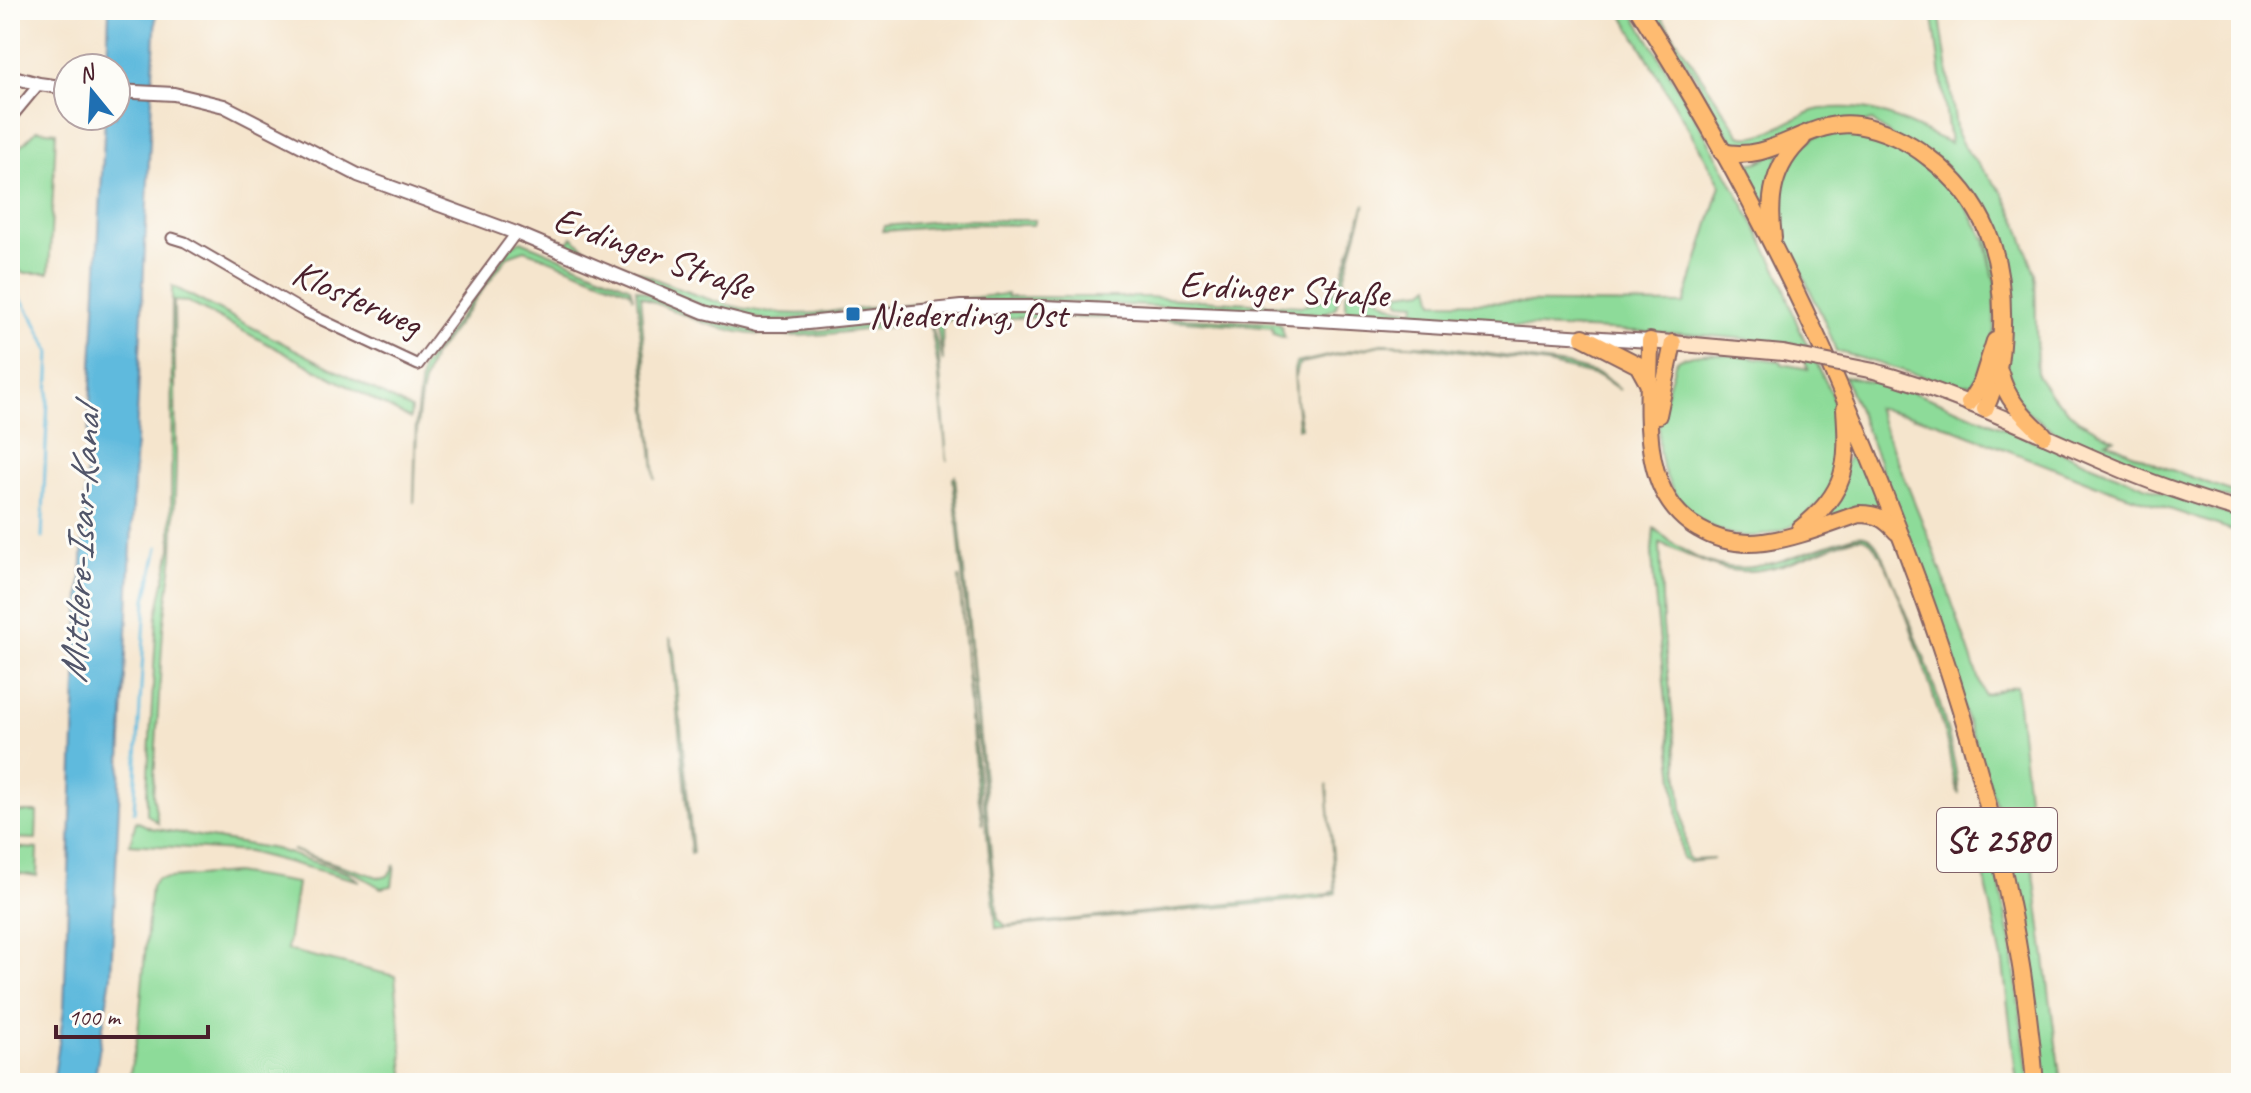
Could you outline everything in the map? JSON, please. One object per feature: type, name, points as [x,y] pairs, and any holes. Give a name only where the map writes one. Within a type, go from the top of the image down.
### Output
[{"type":"highway","name":"St 2580","points":[[1639,10],[1722,152],[1775,251],[1844,396],[1901,537],[1956,693],[1998,844],[2027,995],[2035,1083]]},
{"type":"highway","points":[[1722,152],[1737,155],[1757,153],[1832,125],[1856,124],[1887,133],[1914,146],[1947,171],[1969,197],[1987,228],[1996,254],[2003,312],[2002,383],[2015,405],[2044,435]]},
{"type":"highway","points":[[1775,251],[1770,207],[1772,189],[1779,167],[1810,132]]},
{"type":"highway","points":[[1969,403],[1988,365],[2003,312]]},
{"type":"highway","points":[[1583,337],[1638,365],[1650,386]]},
{"type":"highway","points":[[1650,341],[1649,424],[1656,472],[1670,502],[1693,526],[1719,539],[1737,543],[1767,542],[1859,514],[1874,514],[1885,519],[1901,537]]},
{"type":"highway","points":[[1652,452],[1673,343]]},
{"type":"highway","points":[[1985,409],[2000,373]]},
{"type":"highway","points":[[1791,535],[1828,505],[1840,484],[1848,456],[1844,396]]},
{"type":"main road","points":[[1650,341],[1783,353],[1874,371],[1985,409],[2150,481],[2241,511]]},
{"type":"street","points":[[10,76],[52,86]]},
{"type":"street","points":[[10,119],[39,84]]},
{"type":"street","name":"Erdinger Straße","points":[[132,92],[196,98],[224,106],[358,175],[516,233],[704,312],[756,325],[824,322],[961,307],[1044,307],[1286,318],[1650,341]]},
{"type":"street","name":"Klosterweg","points":[[172,238],[185,242],[303,311],[418,365],[516,233]]},
{"type":"green space","points":[[1620,10],[1631,10],[1727,173],[1779,274],[1797,323],[1835,403],[1842,449],[1833,486],[1826,497],[1798,522],[1769,534],[1747,536],[1727,533],[1694,515],[1681,502],[1664,470],[1659,433],[1661,413],[1676,361],[1699,354],[1727,354],[1781,361],[1782,364],[1808,369],[1798,345],[1672,333],[1400,320],[1346,309],[1346,293],[1357,286],[1403,309],[1414,309],[1416,303],[1399,302],[1399,293],[1424,290],[1430,285],[1434,302],[1684,304],[1721,185]]},
{"type":"green space","points":[[1647,10],[1657,10],[1740,135],[1749,137],[1769,132],[1821,109],[1858,108],[1903,121],[1950,143],[1932,10],[1939,10],[1957,134],[1965,149],[2003,193],[2018,223],[2035,274],[2037,375],[2052,396],[2078,420],[2114,439],[2106,441],[2158,465],[2241,495],[2241,500],[2189,488],[2127,466],[2069,439],[2025,409],[2007,383],[1983,206],[1872,121],[1763,148],[1742,148],[1728,135],[1693,72]]},
{"type":"green space","points":[[37,130],[56,132],[49,273],[22,273],[10,258],[10,157]]},
{"type":"green space","points":[[1832,132],[1862,132],[1915,154],[1957,192],[1985,239],[1995,283],[1994,331],[1973,384],[1949,384],[1836,351],[1777,220],[1778,187],[1801,147],[1815,137]]},
{"type":"green space","points":[[1775,153],[1780,154],[1763,211],[1739,166],[1758,162]]},
{"type":"green space","points":[[441,199],[566,242],[572,237],[585,248],[678,288],[740,308],[806,314],[841,310],[836,315],[774,321],[715,311]]},
{"type":"green space","points":[[1365,204],[1336,307],[1324,314],[1039,301],[966,301],[853,313],[848,310],[1007,294],[1007,297],[1147,297],[1302,306],[1322,300],[1338,287]]},
{"type":"green space","points":[[951,220],[1035,220],[1033,225],[970,224],[883,231],[885,226]]},
{"type":"green space","points":[[521,241],[630,287],[633,298],[630,291],[525,250],[508,256],[433,357],[419,409],[414,503],[416,420],[422,368],[513,244]]},
{"type":"green space","points":[[172,286],[411,409],[410,419],[188,302],[174,301],[176,463],[173,556],[163,629],[153,795],[158,823],[147,814],[147,792],[157,615],[171,549]]},
{"type":"green space","points":[[636,289],[705,318],[753,330],[801,332],[921,317],[930,319],[938,348],[947,461],[938,367],[930,322],[810,335],[762,335],[714,326],[640,296],[655,480]]},
{"type":"green space","points":[[1048,311],[1277,323],[1285,338],[1273,334],[1272,328],[1195,322],[963,318],[949,320],[942,325],[943,361],[935,316],[968,312]]},
{"type":"green space","points":[[1382,344],[1408,345],[1380,345],[1302,363],[1295,375],[1296,396],[1294,370],[1296,363]]},
{"type":"green space","points":[[1411,345],[1566,365],[1602,375],[1620,390],[1601,377],[1547,364]]},
{"type":"green space","points":[[1844,376],[1871,382],[1873,379],[1919,395],[2148,487],[2241,518],[2241,533],[2097,485],[1936,422],[1876,408],[1935,553],[1984,695],[2016,685],[2031,825],[2027,829],[2013,830],[2002,822],[1880,464]]},
{"type":"green space","points":[[1854,442],[1882,505],[1824,518]]},
{"type":"green space","points":[[955,476],[998,919],[1006,926],[1329,894],[1335,890],[1327,784],[1336,893],[1320,898],[996,928]]},
{"type":"green space","points":[[1654,528],[1681,549],[1706,562],[1730,567],[1753,567],[1776,562],[1855,536],[1872,540],[1885,560],[1915,635],[1943,713],[1959,794],[1926,672],[1902,604],[1879,553],[1869,541],[1852,539],[1790,563],[1741,571],[1716,567],[1660,543],[1663,625],[1687,856],[1691,860],[1714,859],[1689,862],[1682,858],[1654,585]]},
{"type":"green space","points":[[959,577],[983,824],[977,789]]},
{"type":"green space","points":[[670,638],[674,652],[693,853],[691,853]]},
{"type":"green space","points":[[10,812],[37,812],[36,839],[10,838]]},
{"type":"green space","points":[[136,821],[151,828],[275,849],[347,873],[360,881],[248,852],[130,844]]},
{"type":"green space","points":[[2017,837],[2030,842],[2061,1083],[2041,1083],[2035,1008],[2008,839]]},
{"type":"green space","points":[[1986,841],[1994,857],[2011,942],[2029,1083],[2017,1083],[2003,964],[1978,847]]},
{"type":"green space","points":[[10,847],[38,849],[37,876],[10,872]]},
{"type":"green space","points":[[292,850],[381,878],[388,876],[395,864],[392,886],[381,888],[357,874]]},
{"type":"green space","points":[[234,873],[297,883],[287,950],[395,976],[405,1083],[128,1083],[138,1033],[151,886],[157,879]]},
{"type":"water","points":[[109,10],[156,10],[111,976],[94,1083],[53,1083],[64,1009],[77,655],[104,132],[132,132],[132,52],[108,52]]},
{"type":"waterway","name":"Mittlere-Isar-Kanal","points":[[10,282],[34,319],[50,352],[42,538]]},
{"type":"waterway","points":[[134,812],[146,599],[158,547]]},
{"type":"place","name":"Niederding, Ost","points":[[853,314]]}]
